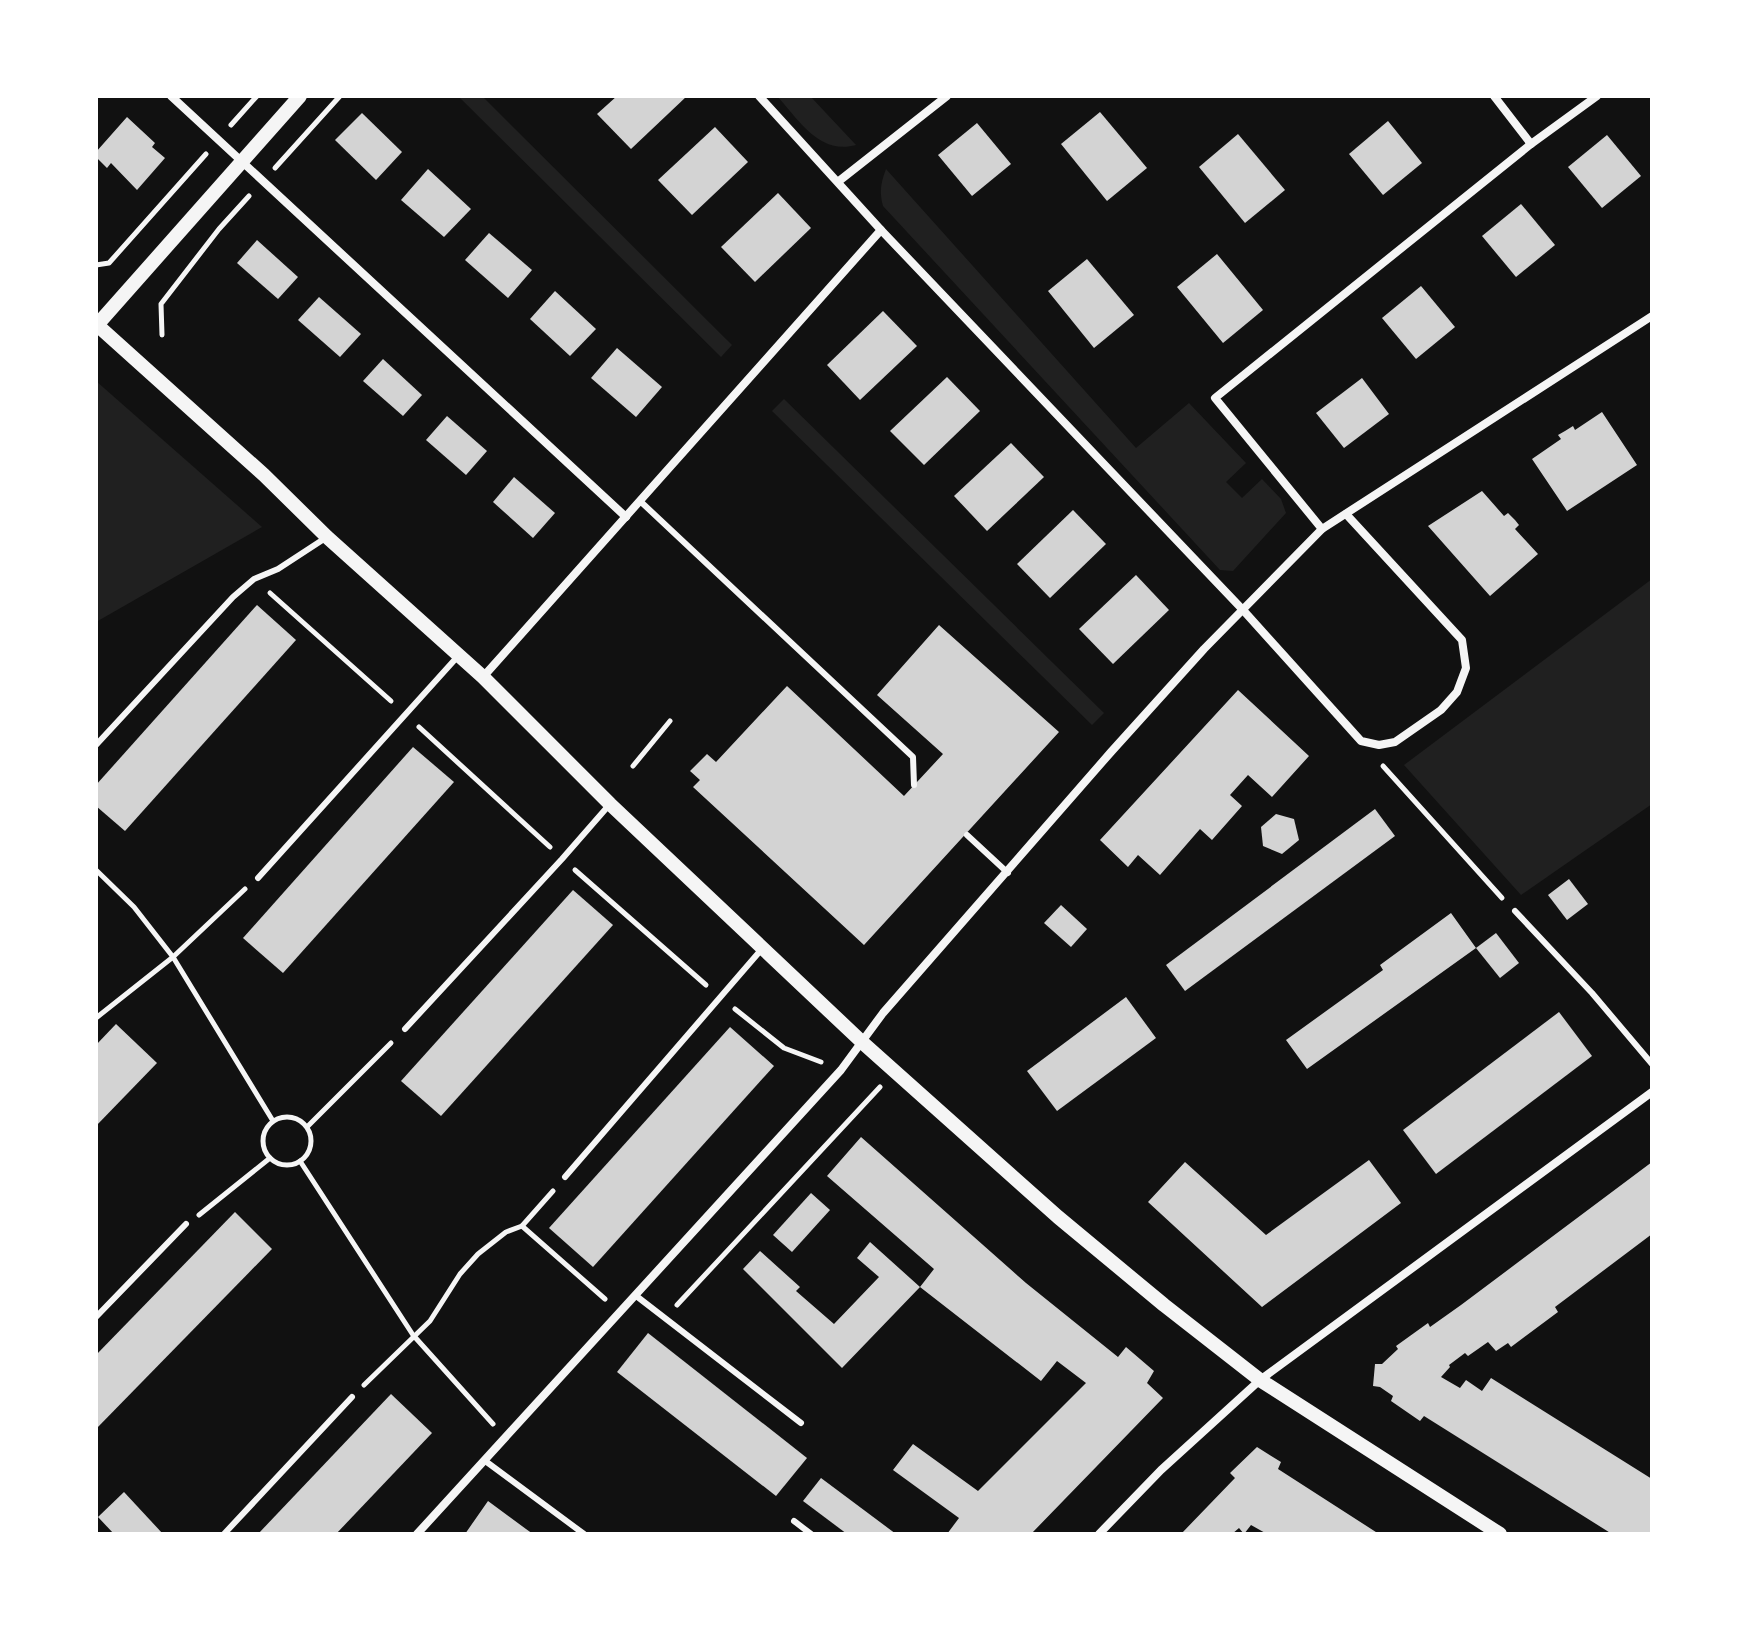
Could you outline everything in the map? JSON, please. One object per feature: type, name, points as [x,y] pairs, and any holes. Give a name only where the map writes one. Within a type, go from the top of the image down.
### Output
[{"type":"street","points":[[171,96],[626,517]]},
{"type":"street","points":[[300,96],[96,324],[483,677],[610,804],[863,1043],[1058,1217],[1260,1380],[1500,1534]]},
{"type":"street","points":[[759,96],[881,230],[1243,610],[1361,741],[1379,745],[1395,742],[1441,710],[1457,692],[1466,668],[1462,640],[1346,514]]},
{"type":"street","points":[[839,181],[947,96]]},
{"type":"street","points":[[1494,96],[1531,144]]},
{"type":"street","points":[[1322,529],[1215,398],[1531,144],[1597,96]]},
{"type":"street","points":[[483,677],[881,230]]},
{"type":"street","points":[[417,1534],[841,1070],[883,1013],[1111,752],[1322,529],[1652,316]]},
{"type":"street","points":[[1099,1534],[1161,1470],[1260,1380],[1652,1092]]},
{"type":"lane","points":[[640,501],[913,757],[914,785]]},
{"type":"lane","points":[[96,745],[233,597],[254,579],[278,569],[327,537]]},
{"type":"lane","points":[[258,878],[459,655]]},
{"type":"lane","points":[[405,1029],[610,804]]},
{"type":"lane","points":[[967,835],[1008,873]]},
{"type":"lane","points":[[1515,911],[1592,993],[1652,1064]]},
{"type":"lane","points":[[565,1177],[763,948]]},
{"type":"lane","points":[[96,1317],[186,1224]]},
{"type":"lane","points":[[635,1295],[801,1423]]},
{"type":"lane","points":[[224,1534],[352,1397]]},
{"type":"lane","points":[[484,1460],[584,1534]]},
{"type":"lane","points":[[794,1521],[811,1534]]},
{"type":"path","points":[[96,265],[109,263],[257,96]]},
{"type":"path","points":[[162,335],[161,304],[219,229],[340,96]]},
{"type":"path","points":[[254,579],[562,859],[720,997],[784,1048],[841,1070]]},
{"type":"path","points":[[633,766],[670,721]]},
{"type":"path","points":[[1361,741],[1515,911]]},
{"type":"path","points":[[96,870],[134,907],[173,957],[273,1121]]},
{"type":"path","points":[[96,1018],[173,957],[258,878]]},
{"type":"path","points":[[307,1127],[405,1029]]},
{"type":"path","points":[[654,1309],[675,1307],[894,1071]]},
{"type":"path","points":[[295,1118],[307,1127],[312,1142],[310,1150],[300,1161],[285,1165],[270,1158],[263,1139],[273,1121],[295,1118]]},
{"type":"path","points":[[186,1224],[270,1158]]},
{"type":"path","points":[[300,1161],[413,1335],[505,1438]]},
{"type":"path","points":[[352,1397],[430,1321],[460,1274],[478,1254],[506,1232],[522,1226],[565,1177]]},
{"type":"path","points":[[522,1226],[620,1312]]},
{"type":"shaded area","points":[[458,96],[482,96],[732,345],[721,357]]},
{"type":"shaded area","points":[[777,96],[810,96],[856,145],[843,147],[821,140],[802,125]]},
{"type":"shaded area","points":[[886,169],[1136,448],[1189,403],[1246,463],[1226,482],[1242,498],[1262,479],[1281,499],[1286,513],[1233,571],[1220,570],[883,206],[881,187]]},
{"type":"shaded area","points":[[96,381],[262,527],[96,622]]},
{"type":"shaded area","points":[[784,399],[1104,713],[1092,725],[772,411]]},
{"type":"shaded area","points":[[1652,579],[1652,804],[1521,895],[1404,765]]},
{"type":"building","points":[[617,96],[687,96],[631,149],[597,114]]},
{"type":"building","points":[[1100,112],[1147,168],[1107,201],[1061,144]]},
{"type":"building","points":[[362,113],[402,152],[376,180],[335,140]]},
{"type":"building","points":[[127,117],[155,143],[152,147],[165,158],[137,190],[111,163],[107,168],[96,157],[96,152]]},
{"type":"building","points":[[1388,121],[1422,163],[1383,195],[1349,154]]},
{"type":"building","points":[[977,123],[1011,164],[972,196],[938,155]]},
{"type":"building","points":[[715,127],[748,162],[692,215],[658,180]]},
{"type":"building","points":[[1238,134],[1285,190],[1245,223],[1199,167]]},
{"type":"building","points":[[1607,135],[1641,176],[1602,208],[1568,167]]},
{"type":"building","points":[[428,169],[471,209],[444,237],[401,200]]},
{"type":"building","points":[[778,193],[811,228],[755,282],[721,247]]},
{"type":"building","points":[[1521,204],[1555,245],[1516,277],[1482,236]]},
{"type":"building","points":[[489,233],[532,270],[508,298],[465,260]]},
{"type":"building","points":[[257,240],[298,277],[278,299],[237,263]]},
{"type":"building","points":[[1217,254],[1263,310],[1223,343],[1177,287]]},
{"type":"building","points":[[1087,259],[1134,315],[1094,348],[1048,291]]},
{"type":"building","points":[[1421,286],[1455,327],[1416,359],[1382,318]]},
{"type":"building","points":[[555,291],[596,329],[570,356],[530,319]]},
{"type":"building","points":[[319,297],[361,334],[340,357],[298,320]]},
{"type":"building","points":[[883,311],[917,346],[860,400],[827,365]]},
{"type":"building","points":[[617,348],[662,387],[636,417],[591,378]]},
{"type":"building","points":[[383,359],[422,395],[403,416],[363,381]]},
{"type":"building","points":[[947,377],[980,411],[924,465],[890,431]]},
{"type":"building","points":[[1362,378],[1389,414],[1344,448],[1316,413]]},
{"type":"building","points":[[1602,412],[1637,465],[1567,511],[1532,459],[1561,439],[1558,435],[1573,426],[1575,430]]},
{"type":"building","points":[[447,416],[487,451],[466,475],[426,440]]},
{"type":"building","points":[[1011,443],[1044,477],[987,531],[954,496]]},
{"type":"building","points":[[514,477],[555,513],[533,538],[493,502]]},
{"type":"building","points":[[1482,491],[1504,516],[1508,513],[1515,520],[1519,525],[1515,529],[1538,554],[1490,596],[1428,526]]},
{"type":"building","points":[[1073,510],[1106,544],[1050,598],[1017,564]]},
{"type":"building","points":[[1136,575],[1169,610],[1113,664],[1079,629]]},
{"type":"building","points":[[257,605],[296,640],[125,831],[96,806],[96,785]]},
{"type":"building","points":[[939,625],[1059,732],[864,945],[693,787],[700,780],[690,771],[707,754],[716,762],[787,686],[904,796],[943,754],[877,695]]},
{"type":"building","points":[[1238,690],[1309,756],[1272,797],[1248,775],[1230,795],[1242,806],[1212,840],[1200,829],[1160,875],[1138,855],[1128,867],[1100,840]]},
{"type":"building","points":[[413,747],[454,782],[283,973],[243,938]]},
{"type":"building","points":[[1375,809],[1395,836],[1185,991],[1166,965]]},
{"type":"building","points":[[1276,814],[1294,819],[1299,840],[1282,854],[1263,846],[1261,827]]},
{"type":"building","points":[[1569,879],[1588,904],[1567,920],[1548,895]]},
{"type":"building","points":[[573,890],[613,925],[441,1116],[401,1081]]},
{"type":"building","points":[[1061,905],[1087,929],[1071,947],[1044,923]]},
{"type":"building","points":[[1451,913],[1476,948],[1307,1069],[1286,1040],[1383,970],[1380,965]]},
{"type":"building","points":[[1496,933],[1519,963],[1500,978],[1476,948]]},
{"type":"building","points":[[1126,997],[1156,1038],[1057,1111],[1027,1071]]},
{"type":"building","points":[[1559,1012],[1592,1056],[1436,1174],[1403,1130]]},
{"type":"building","points":[[116,1024],[157,1063],[96,1126],[96,1045]]},
{"type":"building","points":[[730,1027],[774,1066],[593,1267],[549,1228]]},
{"type":"building","points":[[861,1137],[1026,1283],[1118,1357],[1126,1347],[1154,1371],[1147,1383],[1163,1398],[1031,1534],[947,1534],[959,1518],[893,1470],[913,1444],[978,1491],[1086,1383],[1057,1361],[1041,1381],[920,1287],[934,1269],[827,1176]]},
{"type":"building","points":[[1369,1160],[1401,1203],[1262,1307],[1148,1202],[1185,1162],[1266,1235]]},
{"type":"building","points":[[1652,1162],[1652,1234],[1555,1307],[1558,1312],[1511,1347],[1508,1343],[1496,1351],[1488,1342],[1468,1356],[1465,1353],[1449,1365],[1441,1377],[1460,1388],[1466,1380],[1482,1391],[1491,1378],[1652,1479],[1652,1534],[1612,1534],[1424,1416],[1420,1421],[1391,1401],[1393,1396],[1373,1386],[1375,1364],[1382,1364],[1398,1349],[1396,1346],[1461,1305]]},
{"type":"building","points":[[811,1193],[830,1210],[792,1252],[773,1235]]},
{"type":"building","points":[[235,1212],[272,1249],[96,1429],[96,1355]]},
{"type":"building","points":[[870,1242],[920,1287],[842,1368],[743,1269],[760,1251],[800,1287],[796,1291],[834,1324],[879,1277],[857,1258]]},
{"type":"building","points":[[648,1333],[807,1458],[776,1496],[617,1372]]},
{"type":"building","points":[[391,1394],[432,1433],[336,1534],[258,1534]]},
{"type":"building","points":[[1257,1447],[1281,1462],[1278,1469],[1379,1534],[1267,1534],[1251,1525],[1244,1534],[1239,1528],[1232,1534],[1181,1534],[1235,1478],[1230,1473]]},
{"type":"building","points":[[821,1478],[896,1534],[847,1534],[803,1501]]},
{"type":"building","points":[[124,1492],[163,1534],[114,1534],[98,1517]]},
{"type":"building","points":[[488,1501],[526,1529],[533,1534],[465,1534]]}]
